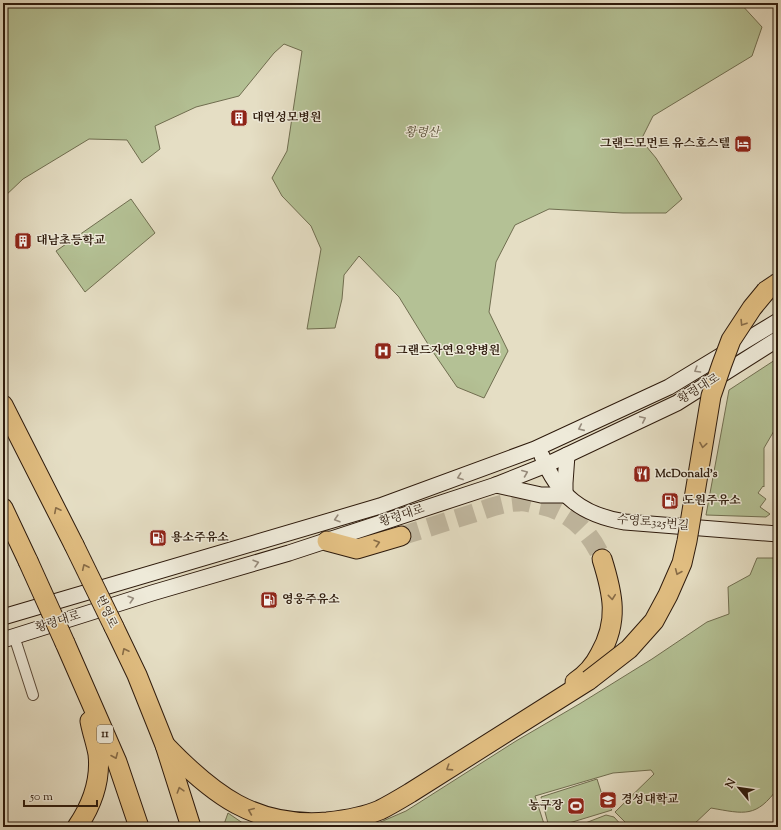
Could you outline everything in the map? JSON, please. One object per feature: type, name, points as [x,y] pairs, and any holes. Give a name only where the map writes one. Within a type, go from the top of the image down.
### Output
[{"type":"highway","points":[[166,744],[195,774],[232,802],[251,812],[289,822],[318,823],[354,818],[380,810],[410,793],[589,680],[629,649],[654,621],[668,596],[682,562],[687,541],[711,396],[731,340],[752,308],[772,287]]},
{"type":"highway","name":"번영로","points":[[3,405],[74,544],[137,675],[166,744],[191,827]]},
{"type":"highway","name":"11","points":[[3,508],[78,669],[117,762],[139,827]]},
{"type":"highway","points":[[327,541],[356,548],[401,536]]},
{"type":"highway","points":[[476,751],[516,721],[579,680],[590,670],[598,659],[610,633],[613,608],[612,593],[602,559]]},
{"type":"highway","points":[[77,827],[95,794],[98,754],[78,669]]},
{"type":"main road","name":"황령대로","points":[[4,613],[380,506],[539,447],[669,387],[778,321]]},
{"type":"main road","name":"황령대로","points":[[8,638],[152,593],[289,553],[496,485],[546,465],[677,403],[778,339]]},
{"type":"main road","name":"수영로325번길","points":[[539,447],[552,477],[565,495],[583,508],[610,519],[633,523],[778,534]]},
{"type":"main road","points":[[496,485],[541,495],[565,495],[567,455]]},
{"type":"street","points":[[8,638],[33,695]]},
{"type":"green space","name":"황령산","points":[[3,3],[740,3],[762,27],[752,56],[653,116],[641,140],[656,158],[682,199],[666,213],[623,213],[549,209],[515,225],[496,262],[489,312],[508,351],[484,398],[457,387],[431,349],[399,297],[359,256],[344,275],[342,299],[335,328],[307,329],[321,249],[311,226],[282,196],[272,178],[287,151],[302,51],[284,44],[274,53],[239,96],[196,107],[155,126],[160,149],[142,163],[127,140],[89,139],[23,179],[3,198]]},
{"type":"green space","points":[[131,199],[155,233],[85,292],[56,251]]},
{"type":"green space","points":[[778,358],[778,424],[764,448],[764,487],[763,486],[758,493],[766,499],[760,507],[770,514],[766,517],[706,515],[729,390]]},
{"type":"green space","points":[[757,558],[778,558],[778,788],[763,805],[749,812],[733,812],[711,808],[691,827],[630,827],[615,812],[654,774],[651,770],[613,773],[535,796],[545,827],[369,827],[406,811],[516,741],[652,659],[707,622],[729,614],[728,587],[750,575]]},
{"type":"green space","name":"농구장","points":[[597,779],[604,801],[612,810],[556,827],[549,827],[541,797]]},
{"type":"green space","points":[[228,813],[247,826],[252,827],[223,827]]},
{"type":"green space","points":[[606,815],[614,817],[623,827],[575,827]]},
{"type":"tunnel","points":[[401,536],[495,506],[513,502],[525,502],[546,506],[576,522],[591,539],[602,559]]},
{"type":"place","name":"대연성모병원","points":[[239,118]]},
{"type":"place","name":"그랜드모먼트 유스호스텔","points":[[743,144]]},
{"type":"place","name":"대남초등학교","points":[[23,241]]},
{"type":"place","name":"그랜드자연요양병원","points":[[383,351]]},
{"type":"place","name":"McDonald's","points":[[642,474]]},
{"type":"place","name":"도원주유소","points":[[670,501]]},
{"type":"place","name":"용소주유소","points":[[158,538]]},
{"type":"place","name":"영웅주유소","points":[[269,600]]},
{"type":"place","name":"경성대학교","points":[[608,800]]},
{"type":"place","name":"농구장","points":[[576,806]]}]
